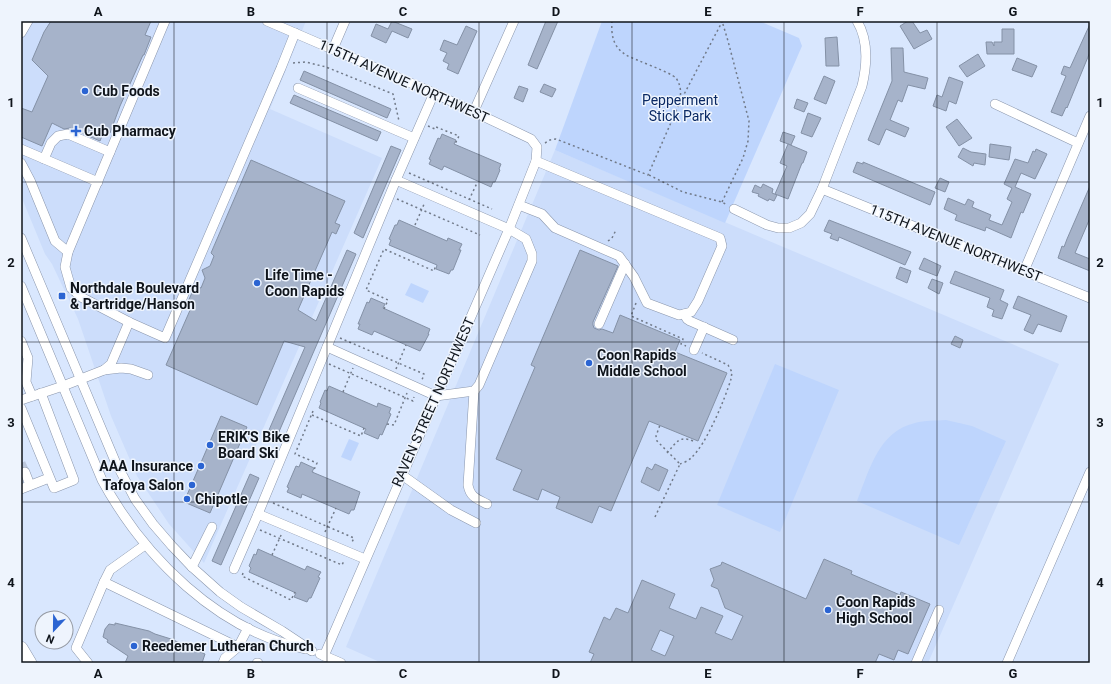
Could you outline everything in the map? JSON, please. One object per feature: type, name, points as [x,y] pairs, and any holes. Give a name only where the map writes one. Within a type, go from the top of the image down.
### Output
[{"type":"highway","points":[[21,648],[30,663]]},
{"type":"street","points":[[21,32],[28,21]]},
{"type":"street","points":[[165,21],[68,252],[65,267],[71,288],[81,297],[164,338],[295,33]]},
{"type":"street","name":"115TH AVENUE NORTHWEST","points":[[267,21],[333,48],[474,111],[523,134],[531,139],[537,147]]},
{"type":"street","points":[[333,48],[345,21]]},
{"type":"street","points":[[474,111],[514,21]]},
{"type":"street","points":[[734,209],[767,225],[778,228],[789,228],[801,223],[810,214],[822,189],[862,86],[866,58],[865,41],[860,22]]},
{"type":"street","points":[[298,88],[414,138]]},
{"type":"street","points":[[234,569],[322,361],[396,180],[434,93]]},
{"type":"street","points":[[995,104],[1078,143]]},
{"type":"street","points":[[1024,271],[1090,116]]},
{"type":"street","points":[[44,159],[51,143],[58,136],[68,134],[110,152]]},
{"type":"street","name":"RAVEN STREET NORTHWEST","points":[[324,656],[509,229],[536,162],[537,147]]},
{"type":"street","points":[[21,149],[98,182]]},
{"type":"street","points":[[519,205],[542,214],[555,228],[619,256],[647,303],[679,315],[691,312],[698,301],[722,246],[720,238],[536,162]]},
{"type":"street","points":[[21,163],[30,180],[55,241],[68,252]]},
{"type":"street","points":[[396,180],[509,229],[526,240],[532,254],[532,261],[479,385],[474,391],[468,485],[469,492],[474,497],[487,504]]},
{"type":"street","name":"115TH AVENUE NORTHWEST","points":[[822,189],[1090,298]]},
{"type":"street","points":[[21,238],[115,461],[135,499],[158,529],[192,567],[220,592],[241,607],[312,651]]},
{"type":"street","points":[[599,324],[625,264]]},
{"type":"street","points":[[21,286],[24,300],[63,386],[102,480],[119,511],[145,545],[186,586],[220,612],[248,628],[287,645],[312,651],[341,663]]},
{"type":"street","points":[[684,314],[687,319],[733,340]]},
{"type":"street","points":[[104,370],[111,364],[129,322]]},
{"type":"street","points":[[694,350],[704,327]]},
{"type":"street","points":[[21,341],[24,358],[28,367],[23,381],[36,395],[74,480],[54,488],[21,408]]},
{"type":"street","points":[[327,347],[393,377],[413,389],[436,396],[474,391]]},
{"type":"street","points":[[21,400],[104,370],[121,368],[131,369],[148,375]]},
{"type":"street","points":[[25,472],[30,485]]},
{"type":"street","points":[[1007,663],[1090,472]]},
{"type":"street","points":[[402,475],[451,510],[476,523]]},
{"type":"street","points":[[21,489],[49,478]]},
{"type":"street","points":[[258,514],[365,559]]},
{"type":"street","points":[[192,567],[212,527]]},
{"type":"street","points":[[88,663],[76,648],[104,582],[110,570],[145,545]]},
{"type":"street","points":[[104,582],[238,647]]},
{"type":"street","points":[[916,663],[939,610]]},
{"type":"street","points":[[227,661],[238,647],[248,628]]},
{"type":"path","points":[[612,21],[611,32],[619,50],[626,55],[672,75],[681,90],[680,102]]},
{"type":"path","points":[[648,175],[680,102],[721,21]]},
{"type":"path","points":[[721,21],[748,112],[749,131],[743,158],[722,202]]},
{"type":"path","points":[[283,63],[306,62],[322,66],[394,94],[400,132]]},
{"type":"path","points":[[421,123],[459,136],[455,144]]},
{"type":"path","points":[[537,147],[550,140],[556,139],[648,175],[683,192],[722,202],[734,209]]},
{"type":"path","points":[[401,169],[492,209]]},
{"type":"path","points":[[465,210],[477,183]]},
{"type":"path","points":[[404,202],[480,235]]},
{"type":"path","points":[[415,225],[422,210]]},
{"type":"path","points":[[604,244],[612,238],[616,230]]},
{"type":"path","points":[[384,309],[388,300],[366,290],[384,249],[434,271],[436,265]]},
{"type":"path","points":[[637,300],[631,316],[683,339],[681,344],[725,363],[731,368],[732,372],[728,388],[710,428],[695,453],[690,459],[680,464],[655,517]]},
{"type":"path","points":[[344,340],[424,374],[420,382]]},
{"type":"path","points":[[393,377],[406,345]]},
{"type":"path","points":[[343,392],[356,360]]},
{"type":"path","points":[[322,361],[413,401],[413,389]]},
{"type":"path","points":[[387,424],[394,425],[406,398],[413,389]]},
{"type":"path","points":[[301,410],[361,436],[364,428]]},
{"type":"path","points":[[313,411],[295,454],[317,463],[314,472]]},
{"type":"path","points":[[660,426],[656,436],[657,442],[680,464]]},
{"type":"path","points":[[667,453],[679,440],[683,438],[693,441]]},
{"type":"path","points":[[264,499],[354,538],[351,545]]},
{"type":"path","points":[[322,541],[336,508]]},
{"type":"path","points":[[272,555],[285,525]]},
{"type":"path","points":[[252,527],[342,565],[346,557]]},
{"type":"path","points":[[234,569],[243,573],[242,576],[291,600],[295,592]]},
{"type":"shaded area","points":[[21,21],[306,21],[270,109],[382,158],[204,563],[169,524],[137,476],[111,416],[78,319],[52,264],[45,254],[21,196]]},
{"type":"shaded area","points":[[555,150],[1059,364],[928,663],[382,663],[346,647]]},
{"type":"green space","name":"Pepperment Stick Park","points":[[602,21],[759,21],[799,38],[802,46],[725,223],[555,150]]},
{"type":"green space","points":[[411,283],[429,291],[423,303],[405,295]]},
{"type":"green space","points":[[775,364],[839,390],[780,532],[717,505]]},
{"type":"green space","points":[[946,420],[972,426],[1006,441],[959,545],[857,501],[877,453],[892,434],[915,423]]},
{"type":"green space","points":[[349,439],[359,443],[351,461],[341,457]]},
{"type":"building","name":"Cub Foods","points":[[51,21],[151,21],[145,35],[151,37],[144,55],[120,106],[110,133],[104,131],[100,141],[70,128],[64,129],[52,123],[42,146],[21,137],[21,108],[32,112],[48,76],[32,60],[44,32]]},
{"type":"building","points":[[392,21],[412,29],[408,38],[392,31],[386,43],[371,36],[376,24],[388,29]]},
{"type":"building","points":[[546,21],[558,21],[537,69],[528,65]]},
{"type":"building","points":[[908,21],[912,21],[920,33],[927,30],[932,39],[914,49],[900,26]]},
{"type":"building","points":[[1090,24],[1090,52],[1067,108],[1066,107],[1062,116],[1051,112],[1066,76],[1061,74],[1064,66],[1070,68]]},
{"type":"building","points":[[466,26],[477,31],[458,74],[447,69],[449,64],[443,61],[447,53],[440,50],[444,40],[457,45]]},
{"type":"building","points":[[1002,29],[1014,29],[1014,54],[987,54],[986,42],[992,42],[994,46],[994,42],[1002,42]]},
{"type":"building","points":[[837,37],[839,66],[826,66],[825,38]]},
{"type":"building","points":[[891,48],[903,48],[904,72],[928,78],[925,89],[908,85],[902,102],[898,100],[890,120],[909,128],[905,137],[886,129],[879,145],[868,140],[892,81]]},
{"type":"building","points":[[978,54],[985,66],[967,77],[959,66]]},
{"type":"building","points":[[1017,58],[1037,66],[1032,77],[1012,70]]},
{"type":"building","points":[[304,71],[391,109],[387,118],[300,80]]},
{"type":"building","points":[[824,76],[835,81],[826,104],[814,99]]},
{"type":"building","points":[[949,77],[963,82],[956,104],[949,101],[946,111],[933,106],[937,95],[942,97]]},
{"type":"building","points":[[544,84],[556,89],[552,97],[540,92]]},
{"type":"building","points":[[519,86],[528,89],[523,102],[514,98]]},
{"type":"building","points":[[294,95],[381,132],[377,141],[290,103]]},
{"type":"building","points":[[797,99],[808,103],[804,112],[794,108]]},
{"type":"building","points":[[808,113],[821,118],[812,137],[801,133]]},
{"type":"building","points":[[957,119],[972,138],[959,146],[946,127]]},
{"type":"building","points":[[783,132],[795,136],[791,145],[780,141]]},
{"type":"building","points":[[442,134],[456,140],[454,144],[501,164],[495,182],[493,182],[491,187],[444,166],[442,170],[429,164],[431,160],[429,159],[438,138],[440,139]]},
{"type":"building","points":[[788,144],[807,152],[788,199],[775,194],[787,166],[780,163]]},
{"type":"building","points":[[990,144],[1011,147],[1009,160],[989,157]]},
{"type":"building","points":[[391,146],[401,150],[363,238],[354,233]]},
{"type":"building","points":[[963,148],[971,152],[986,154],[985,165],[974,163],[973,166],[958,157]]},
{"type":"building","points":[[1036,149],[1047,154],[1035,179],[1021,173],[1015,187],[1031,194],[1023,213],[1021,212],[1011,238],[986,227],[985,231],[955,220],[957,215],[944,209],[948,198],[965,205],[968,199],[974,202],[972,207],[991,215],[989,220],[1002,225],[1012,202],[1007,199],[1012,188],[1004,184],[1015,159],[1028,163],[1033,151],[1035,152]]},
{"type":"building","name":"Life Time - Coon Rapids","points":[[251,160],[345,201],[335,223],[340,225],[336,234],[332,232],[298,310],[316,321],[347,250],[356,254],[278,434],[269,430],[305,347],[284,341],[257,405],[166,365],[191,308],[186,306],[195,286],[201,288],[205,278],[202,270],[210,266],[214,256],[211,253]]},
{"type":"building","points":[[857,162],[863,164],[863,162],[935,192],[930,205],[853,172]]},
{"type":"building","points":[[940,178],[949,182],[945,192],[935,188]]},
{"type":"building","points":[[763,184],[773,189],[772,193],[777,195],[774,201],[769,199],[768,201],[758,196],[759,194],[752,192],[755,185],[761,188]]},
{"type":"building","points":[[1090,186],[1090,218],[1075,253],[1090,259],[1090,271],[1058,258],[1062,246],[1064,247]]},
{"type":"building","points":[[399,220],[447,241],[448,238],[462,244],[453,270],[451,270],[449,274],[436,269],[437,265],[389,245],[391,240],[389,239],[395,225],[397,225]]},
{"type":"building","points":[[829,220],[911,252],[905,265],[839,237],[838,241],[830,238],[832,234],[824,231]]},
{"type":"building","name":"Coon Rapids Middle School","points":[[580,250],[618,266],[593,322],[594,328],[613,333],[620,315],[680,340],[675,352],[727,373],[698,441],[649,421],[611,511],[599,506],[592,523],[556,508],[560,497],[542,489],[538,500],[513,490],[522,470],[496,459],[535,367],[531,365]]},
{"type":"building","points":[[924,258],[941,266],[937,276],[919,269]]},
{"type":"building","points":[[900,267],[911,271],[907,283],[896,278]]},
{"type":"building","points":[[955,271],[1004,290],[1000,300],[1008,304],[1002,319],[992,316],[994,310],[987,307],[990,298],[950,283]]},
{"type":"building","points":[[932,279],[943,283],[939,294],[928,288]]},
{"type":"building","points":[[1018,296],[1067,316],[1061,332],[1038,324],[1033,334],[1024,330],[1031,315],[1013,308]]},
{"type":"building","points":[[371,298],[385,304],[383,308],[430,329],[420,351],[374,331],[372,335],[358,329],[360,324],[358,324],[367,302],[369,303]]},
{"type":"building","points":[[955,336],[963,340],[960,348],[951,344]]},
{"type":"building","points":[[329,386],[377,407],[378,403],[391,408],[389,413],[391,414],[382,435],[380,434],[378,439],[364,433],[366,429],[319,408],[325,390],[327,391]]},
{"type":"building","points":[[221,416],[247,427],[210,513],[184,502]]},
{"type":"building","points":[[301,462],[314,468],[312,472],[360,492],[354,510],[351,510],[349,514],[302,494],[301,498],[287,492],[289,488],[287,487],[296,466],[299,467]]},
{"type":"building","points":[[655,464],[668,470],[659,491],[641,482],[647,467],[652,470]]},
{"type":"building","points":[[250,474],[259,478],[221,565],[212,561]]},
{"type":"building","points":[[258,549],[305,570],[307,566],[321,572],[318,577],[320,578],[311,598],[309,598],[307,602],[294,597],[296,593],[249,572],[251,568],[249,566]]},
{"type":"building","name":"Coon Rapids High School","points":[[824,559],[852,571],[851,574],[900,595],[901,592],[930,604],[908,654],[898,650],[894,660],[879,654],[875,663],[590,663],[594,654],[589,652],[604,617],[610,620],[616,608],[628,613],[642,580],[675,594],[669,608],[696,619],[701,607],[723,616],[715,633],[732,640],[743,616],[725,608],[718,589],[711,586],[714,580],[710,569],[721,565],[722,562],[806,599]],"holes":[[[660,630],[674,636],[665,656],[651,650]]]},
{"type":"building","points":[[115,623],[149,631],[205,654],[202,663],[125,663],[128,656],[107,642],[108,640],[103,637],[105,629],[109,624],[115,625]]},
{"type":"tunnel","points":[[21,463],[25,472]]},
{"type":"place","name":"Cub Foods","points":[[85,91]]},
{"type":"place","name":"Cub Pharmacy","points":[[76,131]]},
{"type":"place","name":"Life Time - Coon Rapids","points":[[257,283]]},
{"type":"place","name":"Northdale Boulevard & Partridge/Hanson","points":[[62,296]]},
{"type":"place","name":"Coon Rapids Middle School","points":[[589,363]]},
{"type":"place","name":"ERIK'S Bike Board Ski","points":[[210,445]]},
{"type":"place","name":"AAA Insurance","points":[[201,466]]},
{"type":"place","name":"Tafoya Salon","points":[[192,485]]},
{"type":"place","name":"Chipotle","points":[[187,499]]},
{"type":"place","name":"Coon Rapids High School","points":[[828,610]]},
{"type":"place","name":"Reedemer Lutheran Church","points":[[134,646]]}]
